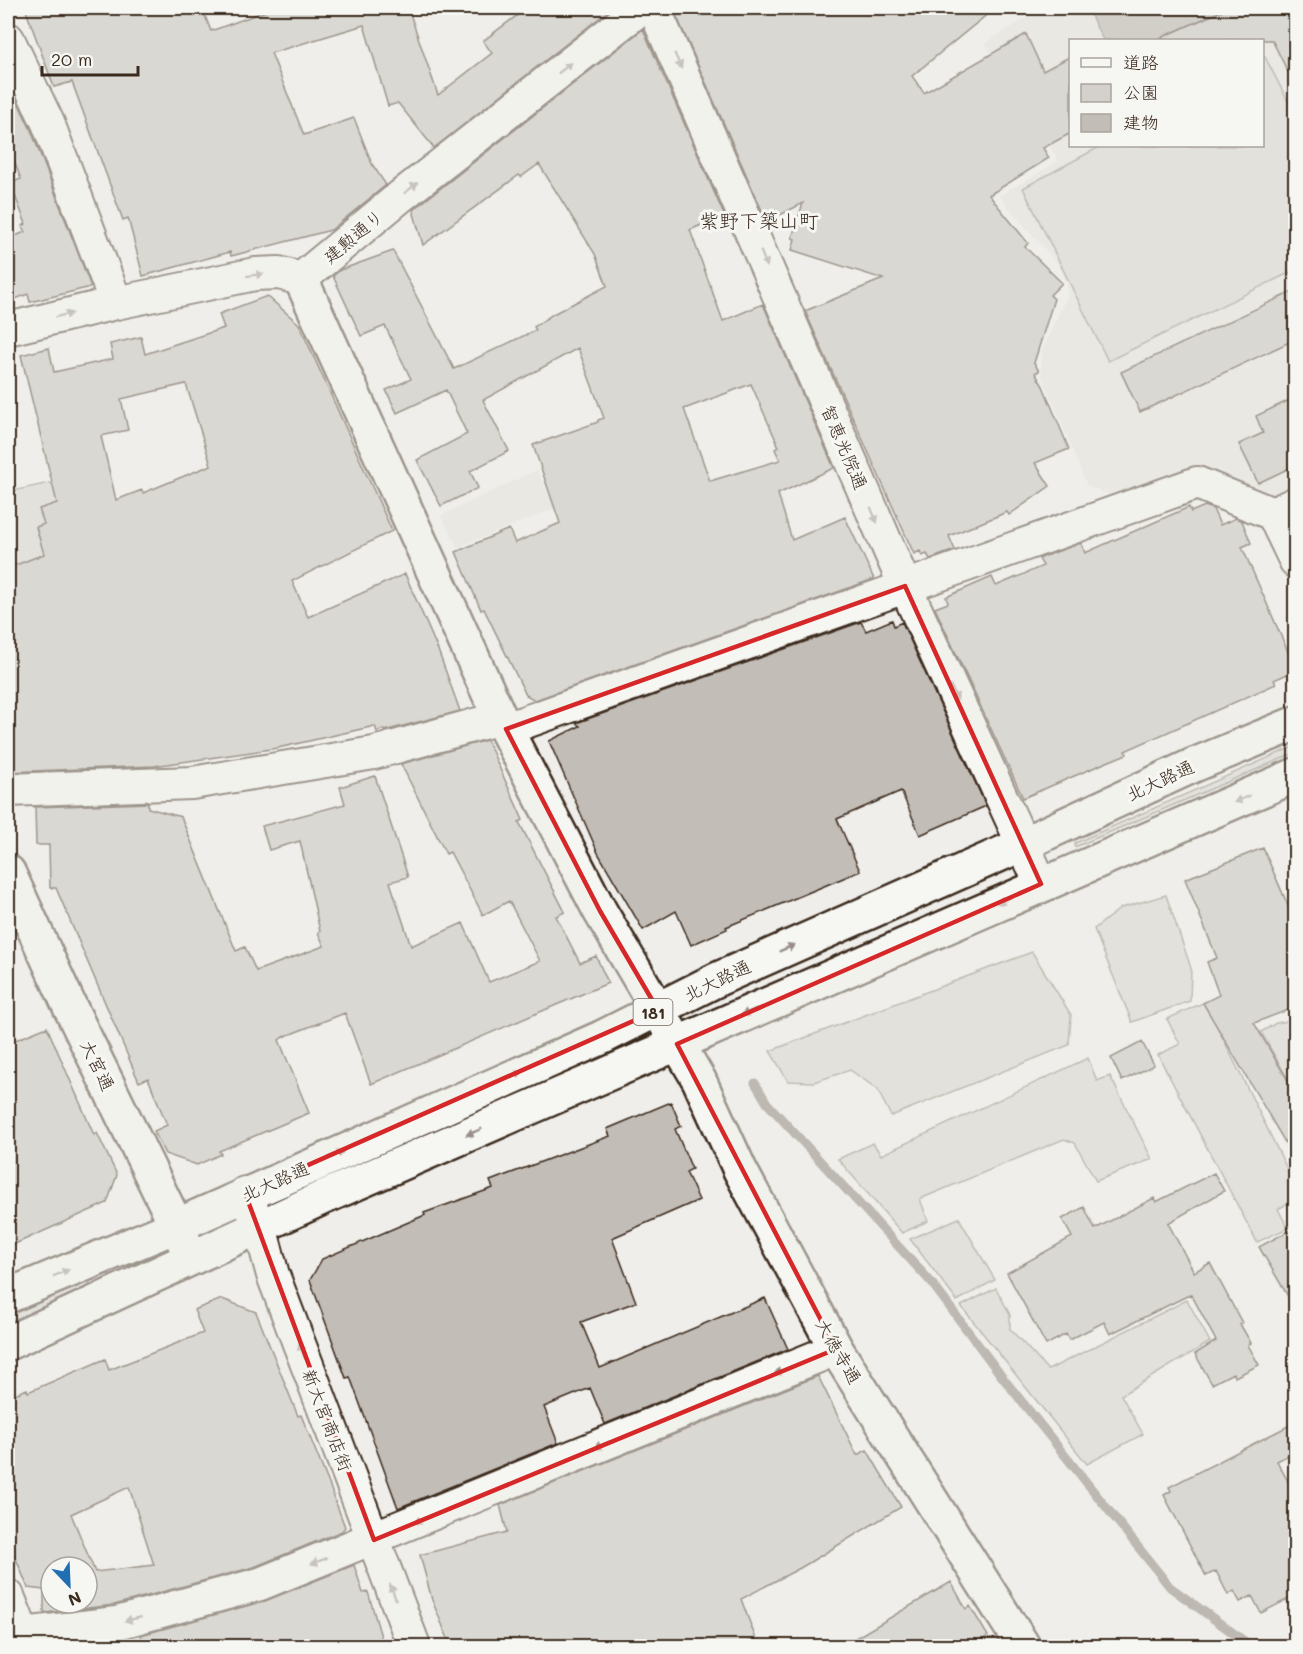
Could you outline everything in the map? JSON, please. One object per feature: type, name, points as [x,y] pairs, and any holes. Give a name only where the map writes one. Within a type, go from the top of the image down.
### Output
[{"type":"main road","name":"大徳寺通","points":[[301,279],[503,723],[600,911],[699,1080],[740,1170],[836,1349],[1023,1647]]},
{"type":"main road","name":"北大路通","points":[[8,1296],[176,1226],[245,1193],[601,1038],[718,979],[1023,844],[1194,765],[1296,723]]},
{"type":"main road","name":"北大路通","points":[[8,1343],[191,1256],[1041,884],[1296,776]]},
{"type":"main road","name":"大宮通","points":[[8,872],[191,1256]]},
{"type":"street","name":"建勲通り","points":[[301,279],[401,196],[641,8]]},
{"type":"street","name":"智恵光院通","points":[[654,8],[905,586],[1041,884]]},
{"type":"street","points":[[8,39],[48,123],[116,303]]},
{"type":"street","points":[[8,329],[116,303],[255,274],[279,273],[301,279]]},
{"type":"street","points":[[8,790],[192,783],[374,753],[503,723],[905,586],[1197,483],[1284,509],[1296,562]]},
{"type":"street","name":"新大宮商店街","points":[[245,1193],[260,1227],[273,1275],[414,1647]]},
{"type":"street","points":[[8,1596],[15,1636],[117,1623],[260,1584],[374,1540],[836,1349]]},
{"type":"highlighted area","points":[[905,586],[1041,884],[677,1044],[836,1349],[374,1540],[245,1193],[658,1010],[600,911],[506,729]]},
{"type":"shaded area","points":[[1044,8],[1241,8],[1256,39],[1295,19],[1295,488],[1286,493],[1263,494],[1201,468],[1119,499],[1087,485],[1041,373],[1042,351],[1067,296],[1067,283],[1059,265],[999,196],[1059,161],[985,43]]},
{"type":"shaded area","points":[[1087,8],[1220,8],[1221,11],[1158,39],[1102,39]]},
{"type":"shaded area","points":[[537,470],[555,508],[458,547],[441,516]]},
{"type":"green space","points":[[1264,58],[1295,115],[1295,270],[1108,361],[1023,188],[1099,147],[1264,147]]},
{"type":"green space","points":[[58,481],[91,572],[8,603],[8,492]]},
{"type":"green space","points":[[1295,746],[1295,753],[1075,847],[1075,843]]},
{"type":"green space","points":[[1166,895],[1191,968],[1190,1001],[1132,1022],[1094,929],[1121,908]]},
{"type":"green space","points":[[1032,952],[1071,1015],[1069,1045],[891,1116],[877,1089],[850,1070],[814,1082],[788,1081],[770,1051]]},
{"type":"green space","points":[[1205,1002],[1295,1185],[1295,1199],[1278,1209],[1288,1228],[1257,1242],[1158,1055],[1180,1044],[1167,1019]]},
{"type":"green space","points":[[1295,1020],[1295,1091],[1261,1032],[1276,1023]]},
{"type":"green space","points":[[1088,1058],[1097,1081],[1110,1076],[1152,1159],[1096,1181],[1075,1143],[1064,1139],[920,1199],[928,1221],[902,1233],[838,1159],[873,1143],[881,1155]]},
{"type":"green space","points":[[959,1218],[995,1280],[957,1301],[910,1239]]},
{"type":"green space","points":[[111,1271],[112,1276],[8,1323],[8,1316]]},
{"type":"green space","points":[[996,1288],[1010,1315],[1010,1329],[1048,1370],[1187,1300],[1210,1342],[1121,1395],[1143,1434],[1087,1464],[961,1306]]},
{"type":"building","points":[[25,8],[202,8],[211,31],[274,8],[408,8],[438,95],[492,53],[483,41],[527,8],[612,8],[434,148],[398,103],[388,106],[364,25],[271,53],[304,135],[354,118],[372,164],[386,185],[331,230],[231,256],[230,252],[143,276],[128,218],[123,220],[72,82],[54,87]]},
{"type":"building","points":[[673,8],[995,8],[912,76],[924,93],[1026,34],[1043,71],[1069,57],[1069,134],[1043,148],[1049,158],[989,195],[1028,243],[1025,247],[1062,283],[1050,295],[1054,299],[1034,363],[1039,371],[1035,373],[1043,386],[1069,449],[1035,463],[1050,486],[1009,515],[1007,512],[949,536],[955,550],[930,559],[927,554],[922,556],[920,551],[914,554],[805,311],[883,279],[792,250],[795,239],[792,238],[803,203],[767,222]]},
{"type":"building","points":[[1228,8],[1296,8],[1296,88],[1272,40],[1158,39]]},
{"type":"building","points":[[643,29],[724,215],[690,230],[723,321],[763,304],[834,468],[778,494],[792,540],[845,517],[874,579],[535,700],[526,695],[484,609],[481,610],[456,552],[509,529],[515,543],[560,523],[533,445],[604,418],[578,348],[483,400],[509,451],[470,471],[478,488],[441,506],[417,460],[467,434],[446,390],[397,413],[386,390],[411,379],[385,326],[361,336],[333,276],[340,270],[393,251],[454,369],[536,330],[534,327],[553,314],[607,286],[595,254],[539,164],[521,177],[519,175],[423,245],[413,210]],"holes":[[[751,384],[779,447],[775,449],[780,460],[710,481],[684,409]]]},
{"type":"building","points":[[16,98],[31,130],[91,287],[30,302],[28,294],[8,302],[8,239],[25,232],[22,226],[26,224],[10,183],[21,179],[8,146],[8,102]]},
{"type":"building","points":[[1296,290],[1296,339],[1140,412],[1121,372]]},
{"type":"building","points":[[267,296],[299,324],[392,531],[292,581],[308,617],[405,574],[438,650],[460,711],[384,731],[383,729],[377,732],[375,726],[278,748],[154,766],[8,772],[8,568],[44,554],[36,527],[44,524],[39,509],[57,503],[21,355],[49,348],[54,372],[113,359],[110,344],[141,337],[145,354],[224,328],[219,314]],"holes":[[[186,384],[211,465],[143,493],[142,490],[116,500],[101,436],[128,430],[121,399]]]},
{"type":"building","points":[[1296,397],[1296,465],[1258,483],[1239,444],[1263,433],[1256,416]]},
{"type":"building","points":[[1205,506],[1213,509],[1220,525],[1236,518],[1242,521],[1251,543],[1242,547],[1296,670],[1274,680],[1276,684],[1125,751],[1127,754],[1023,798],[935,608],[948,603],[946,597],[992,577],[996,586],[1043,566],[1039,559],[1045,556],[1081,543],[1085,553],[1189,507],[1191,512]]},
{"type":"building","points":[[892,620],[894,626],[902,622],[986,806],[920,835],[901,791],[837,819],[860,871],[726,927],[727,929],[691,945],[676,911],[643,930],[598,853],[549,741],[580,726],[576,723],[861,622],[866,631]]},
{"type":"building","points":[[487,740],[523,820],[519,822],[565,912],[556,916],[580,963],[596,956],[608,983],[371,1084],[345,1013],[279,1040],[309,1113],[219,1151],[221,1154],[197,1165],[165,1154],[154,1131],[167,1125],[148,1078],[139,1082],[56,888],[50,888],[49,845],[36,845],[35,807],[148,803],[148,808],[181,817],[236,951],[245,947],[256,971],[324,946],[318,932],[320,931],[300,841],[269,850],[262,826],[345,804],[340,787],[375,776],[408,877],[390,882],[411,946],[463,923],[489,982],[540,961],[509,901],[483,915],[450,852],[446,854],[401,764]]},
{"type":"building","points":[[1263,848],[1296,924],[1296,1007],[1254,1023],[1296,1094],[1296,1161],[1203,1003],[1219,995],[1207,962],[1217,958],[1185,879]]},
{"type":"building","points":[[47,1027],[94,1135],[97,1133],[117,1175],[107,1203],[8,1247],[8,1043]]},
{"type":"building","points":[[1142,1042],[1154,1065],[1122,1081],[1111,1058]]},
{"type":"building","points":[[671,1102],[681,1126],[675,1129],[692,1169],[686,1172],[699,1200],[612,1238],[636,1302],[581,1322],[600,1368],[765,1298],[788,1349],[605,1424],[590,1388],[544,1407],[558,1443],[398,1508],[350,1377],[346,1378],[310,1280],[322,1259],[425,1215],[424,1213],[493,1188],[490,1181],[610,1136],[607,1129]]},
{"type":"building","points":[[1214,1173],[1224,1191],[1168,1223],[1194,1272],[1210,1263],[1242,1323],[1240,1324],[1251,1343],[1248,1345],[1259,1365],[1235,1377],[1233,1373],[1212,1384],[1195,1354],[1216,1341],[1191,1294],[1110,1334],[1104,1322],[1069,1340],[1066,1334],[1046,1345],[1007,1273],[1072,1237],[1062,1219],[1084,1207],[1095,1229],[1154,1198],[1156,1202]]},
{"type":"building","points":[[1296,1227],[1296,1310],[1259,1247]]},
{"type":"building","points":[[222,1299],[256,1312],[298,1416],[301,1415],[345,1527],[342,1531],[254,1567],[114,1605],[99,1607],[99,1572],[154,1565],[129,1487],[71,1514],[88,1555],[39,1555],[39,1589],[28,1588],[8,1539],[8,1397],[27,1389],[28,1392],[105,1359],[109,1370],[203,1333],[194,1310]]},
{"type":"building","points":[[818,1376],[857,1455],[867,1450],[901,1507],[802,1567],[741,1599],[756,1639],[737,1647],[465,1647],[463,1641],[451,1646],[432,1600],[420,1555],[507,1532],[500,1505]]},
{"type":"building","points":[[1296,1422],[1296,1451],[1277,1461],[1296,1496],[1296,1595],[1261,1613],[1252,1596],[1240,1602],[1234,1591],[1228,1595],[1216,1571],[1206,1576],[1164,1495],[1171,1491],[1169,1487]]},
{"type":"building","points":[[354,1565],[363,1593],[368,1592],[384,1647],[144,1647],[141,1635],[265,1601]]},
{"type":"building","points":[[951,1582],[966,1609],[970,1606],[988,1636],[972,1647],[840,1647]]},
{"type":"waterway","points":[[755,1083],[767,1103],[931,1282],[1003,1378],[1170,1587],[1251,1646]]},
{"type":"district","name":"紫野下築山町","points":[[759,220]]}]
